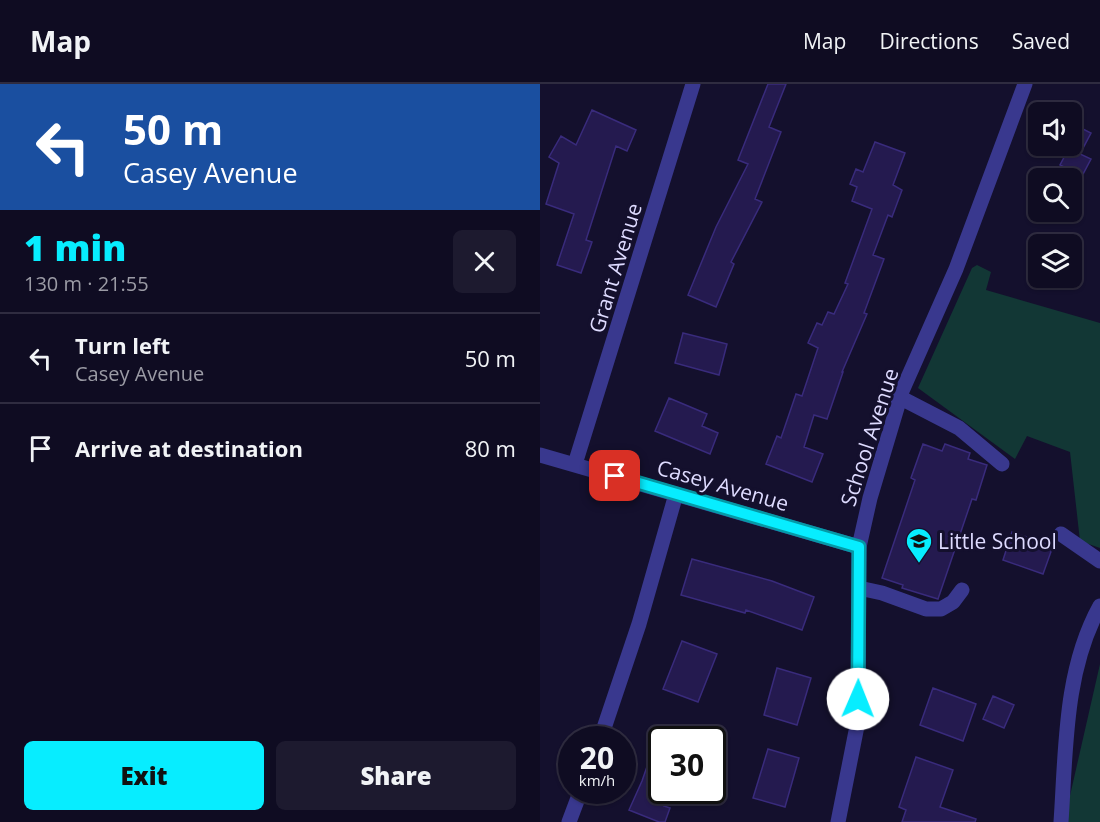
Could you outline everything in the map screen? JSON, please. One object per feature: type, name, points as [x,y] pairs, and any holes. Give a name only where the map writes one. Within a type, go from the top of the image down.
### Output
[{"type":"street","name":"Grant Avenue","points":[[575,464],[693,84]]},
{"type":"street","name":"School Avenue","points":[[838,822],[858,721],[859,547],[870,498],[901,398],[956,269],[1025,84]]},
{"type":"street","points":[[901,398],[959,428],[1002,464]]},
{"type":"street","name":"Casey Avenue","points":[[540,455],[859,547]]},
{"type":"street","points":[[605,726],[639,624],[676,494]]},
{"type":"street","points":[[1061,534],[1100,561]]},
{"type":"street","points":[[859,588],[882,592],[926,609],[941,609],[953,603],[962,590]]},
{"type":"street","points":[[1061,822],[1068,719],[1073,683],[1083,645],[1100,606]]},
{"type":"street","points":[[569,822],[576,804]]},
{"type":"green space","points":[[977,265],[991,272],[986,290],[1100,323],[1100,548],[1080,541],[1070,452],[1027,436],[1015,459],[918,388],[972,268]]},
{"type":"green space","points":[[1100,664],[1100,822],[1064,822]]},
{"type":"building","points":[[768,84],[786,84],[769,127],[781,132],[755,199],[762,202],[731,262],[734,264],[716,307],[688,295],[716,227],[748,164],[738,160]]},
{"type":"building","points":[[592,110],[636,130],[627,151],[616,146],[586,240],[592,242],[581,273],[557,265],[574,214],[546,204],[559,163],[549,157],[561,136],[576,145]]},
{"type":"building","points":[[1082,128],[1091,133],[1082,150]]},
{"type":"building","points":[[875,142],[905,153],[893,185],[902,190],[892,217],[888,215],[873,255],[884,259],[864,313],[867,314],[842,372],[827,419],[814,415],[804,447],[823,454],[812,482],[766,464],[777,436],[781,438],[796,394],[802,396],[818,348],[808,343],[817,323],[822,325],[828,312],[834,314],[848,284],[845,283],[872,209],[852,201],[857,187],[850,184],[856,169],[863,172]]},
{"type":"building","points":[[1082,155],[1091,159],[1082,176],[1082,168],[1066,168],[1060,165],[1065,156]]},
{"type":"building","points":[[683,333],[727,344],[719,375],[675,363]]},
{"type":"building","points":[[669,398],[707,414],[702,426],[718,433],[710,454],[655,431]]},
{"type":"building","points":[[923,444],[942,451],[945,444],[970,453],[968,459],[987,465],[976,500],[972,499],[938,599],[902,588],[903,585],[882,578],[915,480],[911,478]]},
{"type":"building","points":[[1012,532],[1053,546],[1043,574],[1003,560]]},
{"type":"building","points":[[692,559],[772,581],[814,597],[802,630],[746,610],[745,613],[681,595]]},
{"type":"building","points":[[682,641],[717,654],[698,702],[663,689]]},
{"type":"building","points":[[777,668],[811,678],[797,725],[764,715]]},
{"type":"building","points":[[933,688],[976,704],[963,741],[920,725]]},
{"type":"building","points":[[993,696],[1014,705],[1004,728],[983,719]]},
{"type":"building","points":[[768,749],[799,758],[785,807],[753,798]]},
{"type":"building","points":[[916,757],[953,770],[940,807],[976,819],[975,822],[902,822],[906,810],[899,807]]},
{"type":"building","points":[[648,764],[648,804],[665,804],[664,806],[670,808],[665,822],[659,822],[629,810],[632,804],[636,804],[636,794]]},
{"type":"place","name":"Little School","points":[[919,564]]},
{"type":"route","points":[[615,476],[859,547],[858,699]]}]
